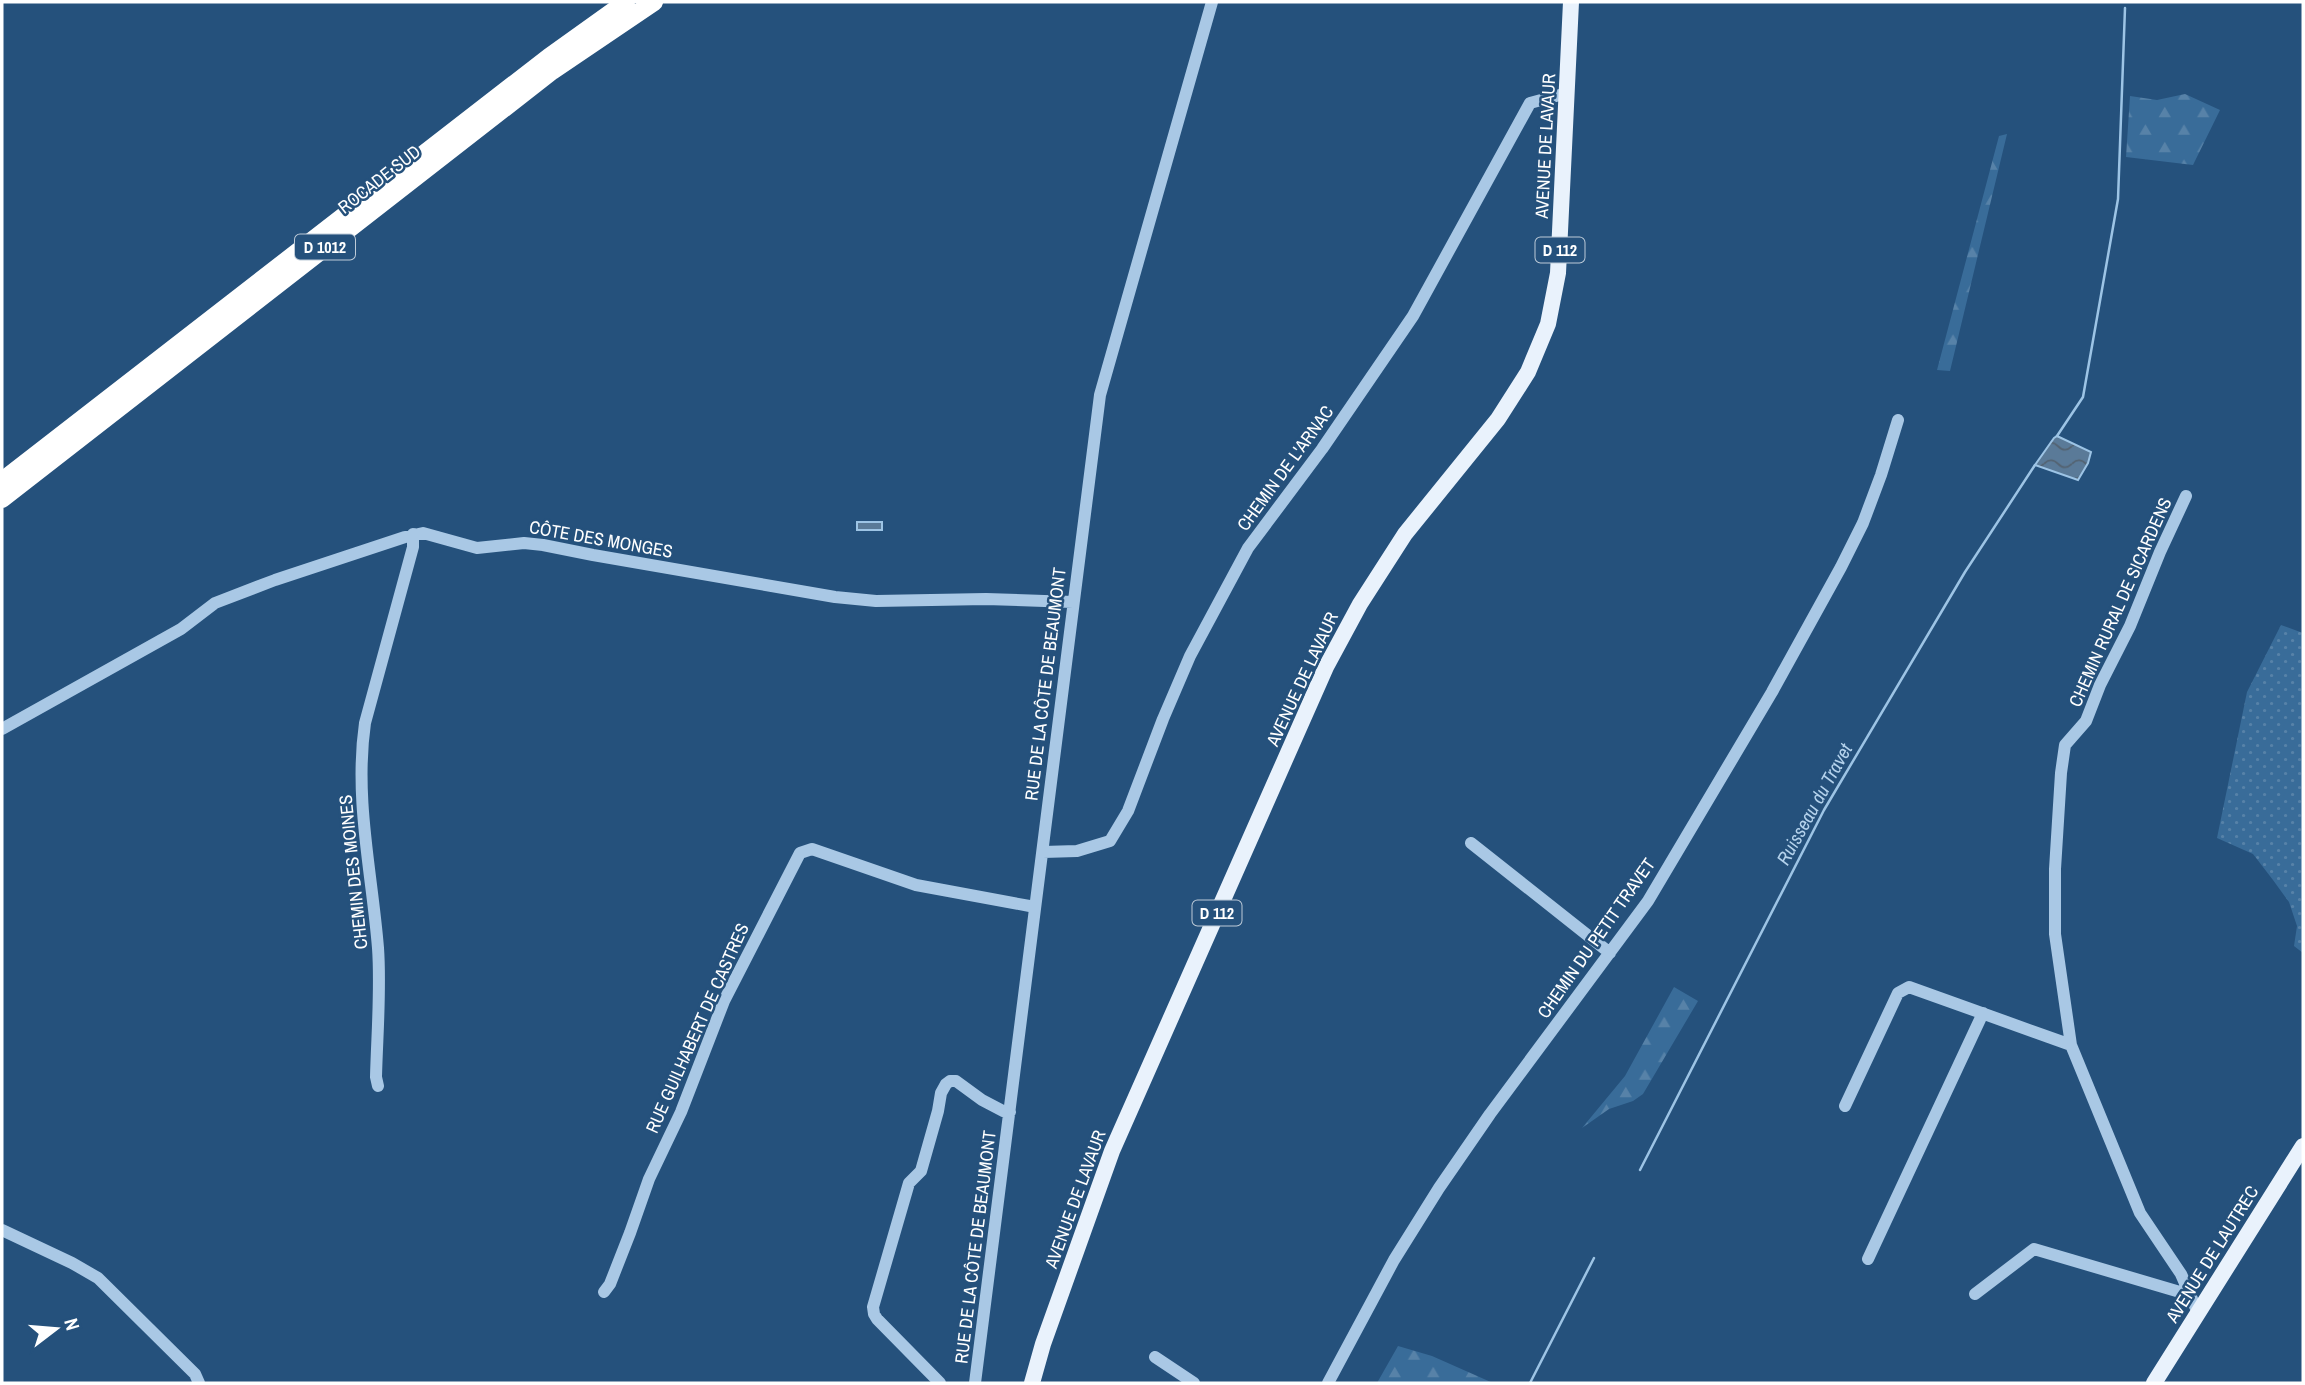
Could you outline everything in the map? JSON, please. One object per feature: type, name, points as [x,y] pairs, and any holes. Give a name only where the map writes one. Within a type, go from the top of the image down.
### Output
[{"type":"highway","name":"ROCADE SUD","points":[[2,481],[549,57],[626,2]]},
{"type":"highway","name":"ROCADE SUD","points":[[2,499],[552,71],[654,2]]},
{"type":"main road","name":"AVENUE DE LAVAUR","points":[[1032,1383],[1043,1344],[1112,1150],[1326,667],[1360,604],[1397,546],[1497,419],[1528,372],[1548,324],[1558,273],[1571,2]]},
{"type":"main road","name":"AVENUE DE LAUTREC","points":[[2154,1383],[2303,1146]]},
{"type":"street","name":"RUE DE LA CÔTE DE BEAUMONT","points":[[975,1383],[1100,395],[1212,2]]},
{"type":"street","name":"CHEMIN DE L'ARNAC","points":[[1043,852],[1077,851],[1110,841],[1128,811],[1190,656],[1248,548],[1322,449],[1413,316],[1530,103],[1567,93]]},
{"type":"street","name":"CHEMIN DU PETIT TRAVET","points":[[1328,1383],[1394,1260],[1439,1188],[1490,1114],[1648,901],[1772,692],[1841,567],[1871,504],[1898,420]]},
{"type":"street","name":"CHEMIN RURAL DE SICARDENS","points":[[2186,496],[2130,626],[2085,721],[2070,738],[2063,754],[2054,869],[2054,934],[2071,1045],[2140,1213],[2181,1275],[2198,1313]]},
{"type":"street","name":"CÔTE DES MONGES","points":[[2,729],[181,629],[215,603],[414,534],[423,533],[477,548],[524,542],[849,599],[1073,601]]},
{"type":"street","name":"CHEMIN DES MOINES","points":[[378,1086],[378,952],[363,825],[362,746],[365,723],[414,534]]},
{"type":"street","points":[[1471,843],[1610,953]]},
{"type":"street","name":"RUE GUILHABERT DE CASTRES","points":[[604,1292],[610,1283],[649,1179],[681,1112],[724,1001],[800,853],[812,849],[916,885],[1035,907]]},
{"type":"street","points":[[1845,1105],[1898,993],[1909,987],[2071,1045]]},
{"type":"street","points":[[1868,1259],[1983,1013]]},
{"type":"street","points":[[940,1383],[877,1319],[873,1307],[909,1184],[920,1171],[941,1093],[946,1084],[957,1081],[982,1100],[1010,1112]]},
{"type":"street","points":[[2,1230],[72,1263],[98,1279],[195,1374],[199,1383]]},
{"type":"street","points":[[1975,1294],[2034,1249],[2190,1295]]},
{"type":"street","points":[[1155,1357],[1194,1383]]},
{"type":"green space","points":[[2185,94],[2220,110],[2193,165],[2126,157],[2130,96],[2157,100]]},
{"type":"green space","points":[[2007,134],[1950,371],[1937,370],[1999,136]]},
{"type":"green space","points":[[2281,625],[2303,633],[2303,953],[2294,946],[2297,926],[2289,902],[2273,880],[2253,854],[2217,838],[2247,692]]},
{"type":"green space","points":[[1674,987],[1698,1001],[1643,1094],[1633,1101],[1609,1109],[1582,1128],[1625,1076]]},
{"type":"green space","points":[[1398,1346],[1432,1356],[1493,1383],[1377,1383]]},
{"type":"water","points":[[2057,436],[2091,452],[2078,480],[2035,465]]},
{"type":"water","points":[[857,522],[882,522],[882,530],[857,530]]},
{"type":"waterway","points":[[2057,436],[2083,397],[2118,199],[2125,8]]},
{"type":"waterway","name":"Ruisseau du Travet","points":[[1640,1170],[1824,810],[1965,572],[2035,465]]},
{"type":"waterway","name":"Ruisseau du Travet","points":[[1530,1383],[1594,1258]]}]
